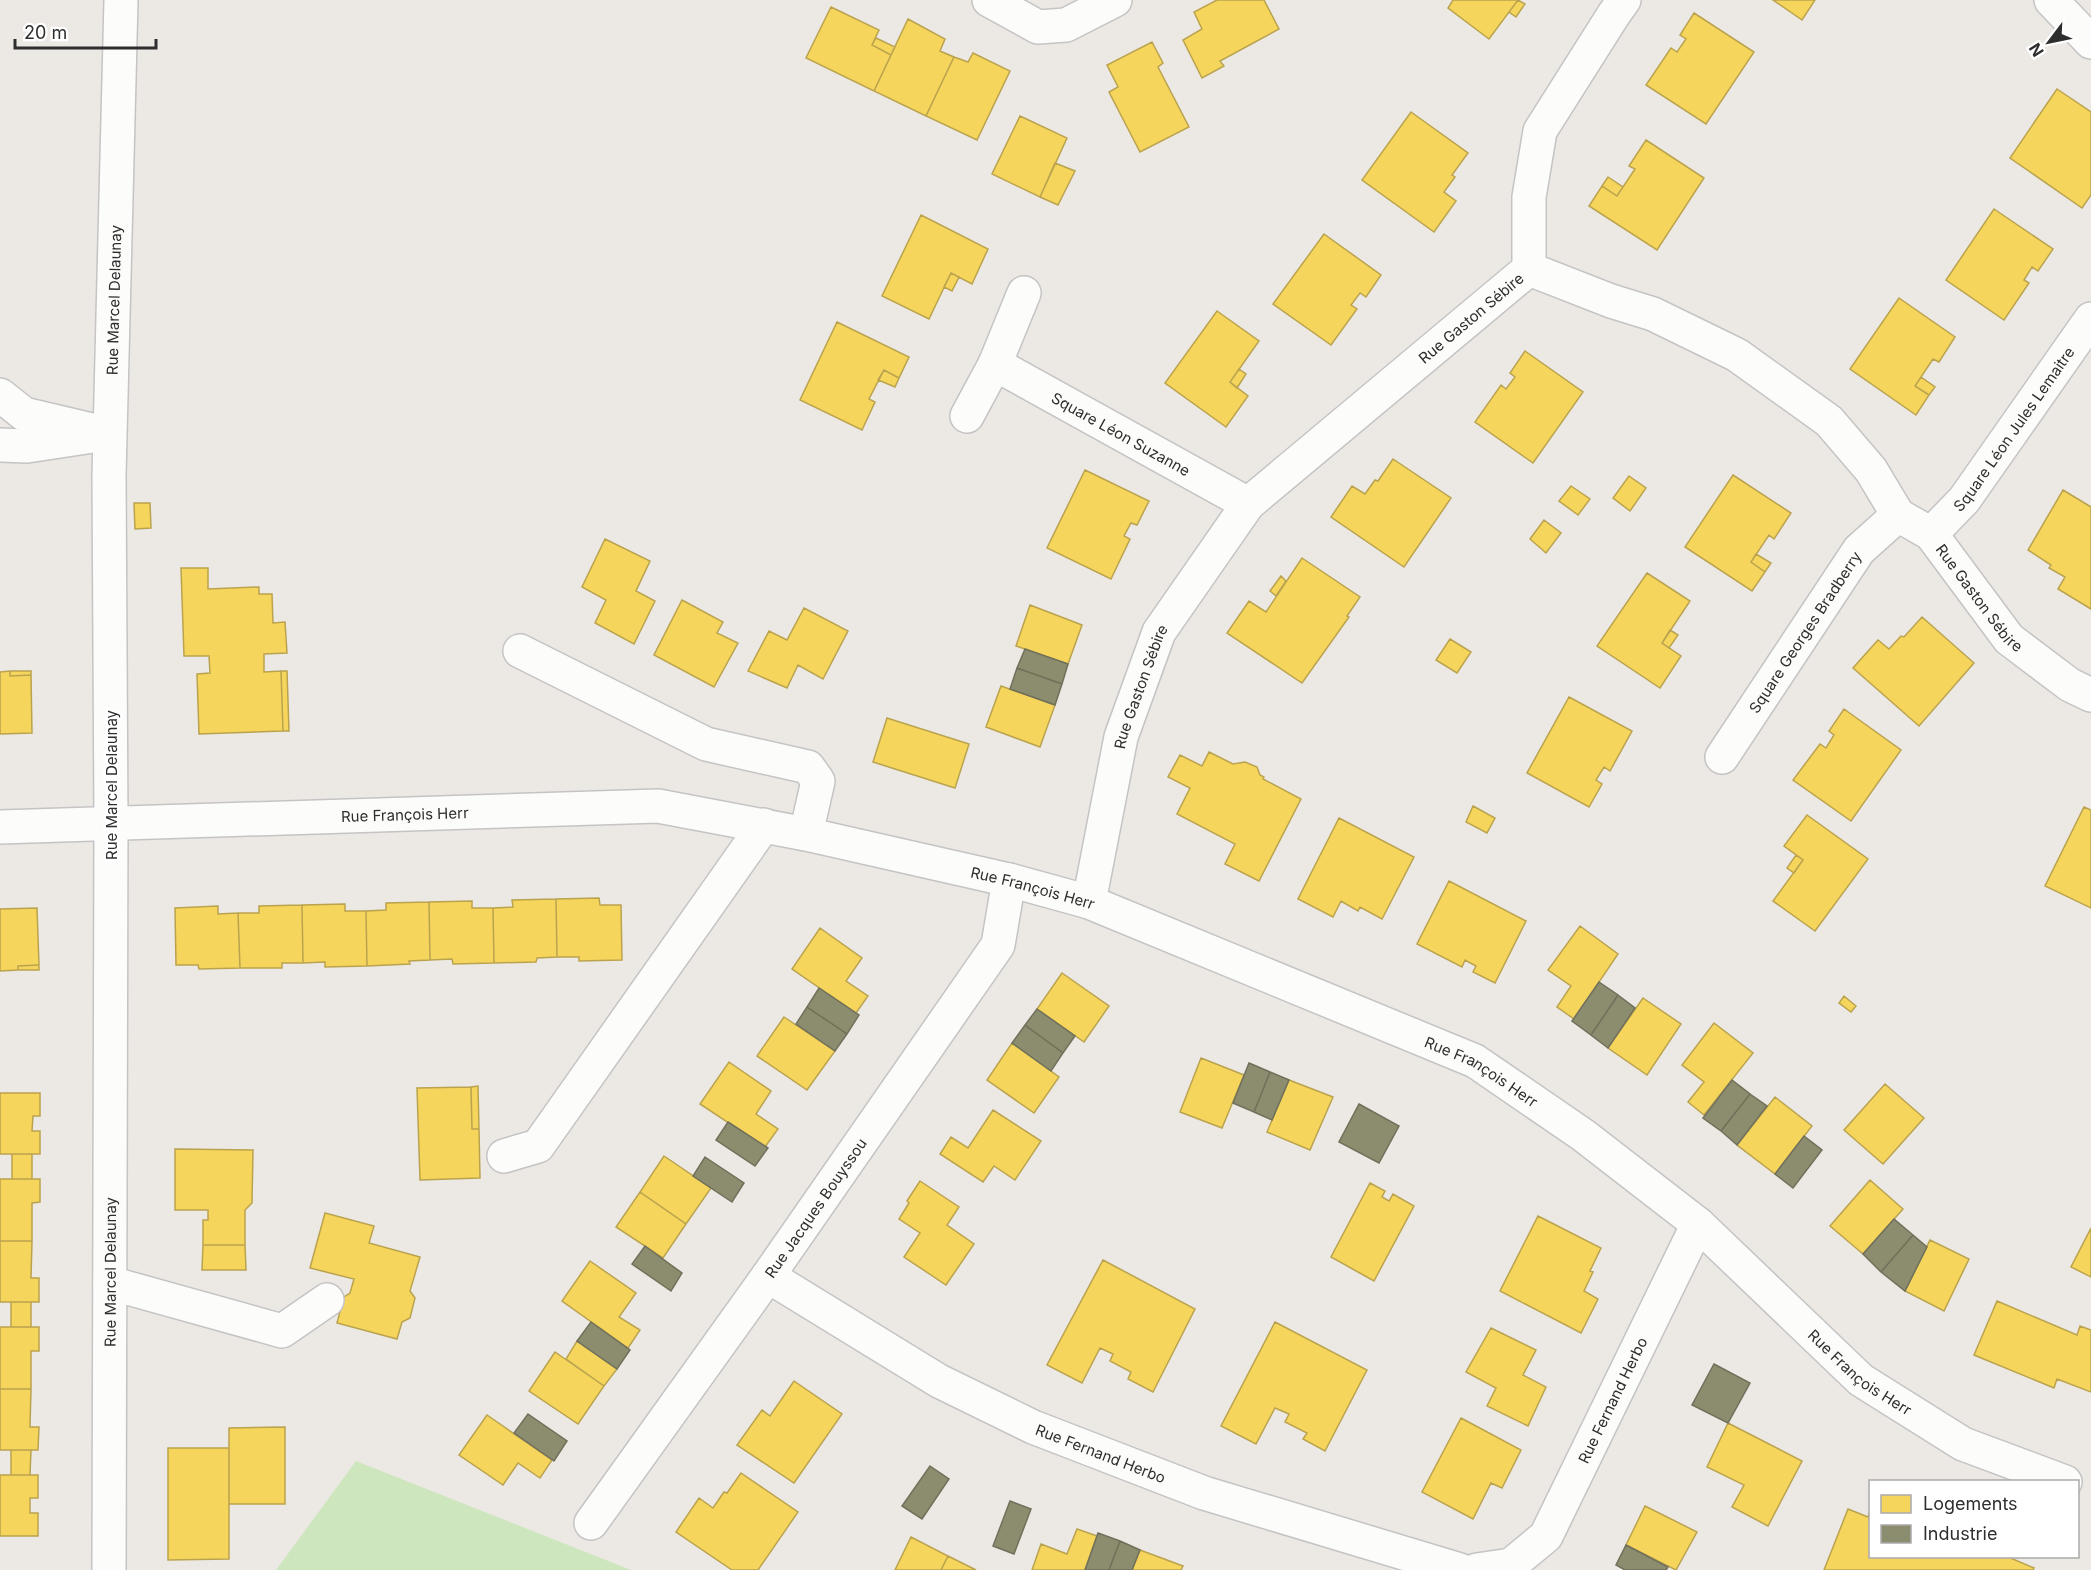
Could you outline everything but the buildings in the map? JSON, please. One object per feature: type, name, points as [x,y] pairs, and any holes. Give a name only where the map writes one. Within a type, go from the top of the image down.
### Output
[{"type":"street","name":"Rue Marcel Delaunay","points":[[109,1567],[111,822],[109,434],[121,0]]},
{"type":"street","points":[[989,0],[1038,27],[1066,25],[1115,0]]},
{"type":"street","points":[[1529,269],[1529,196],[1540,130],[1624,0]]},
{"type":"street","points":[[2051,0],[2091,42]]},
{"type":"street","name":"Rue Gaston Sébire","points":[[1089,902],[1121,737],[1159,632],[1248,504],[1529,269],[1611,301],[1653,314],[1737,355],[1829,421],[1871,471],[1898,515],[1930,534],[2009,639],[2070,685],[2091,694]]},
{"type":"street","points":[[967,417],[995,364],[1024,293]]},
{"type":"street","name":"Square Léon Jules Lemaitre","points":[[1930,534],[1964,500],[2091,319]]},
{"type":"street","name":"Square Léon Suzanne","points":[[995,364],[1248,504]]},
{"type":"street","points":[[0,395],[24,414],[109,434]]},
{"type":"street","points":[[0,445],[27,446],[109,434]]},
{"type":"street","name":"Square Georges Bradberry","points":[[1722,758],[1858,550],[1898,515]]},
{"type":"street","points":[[520,651],[706,744],[808,767],[818,781],[806,834]]},
{"type":"street","name":"Rue François Herr","points":[[0,827],[658,806],[764,825],[1009,879],[1089,902],[1475,1061],[1583,1135],[1698,1224],[1861,1380],[1963,1444],[2060,1480]]},
{"type":"street","points":[[504,1156],[538,1146],[764,825]]},
{"type":"street","name":"Rue Jacques Bouyssou","points":[[591,1523],[768,1276],[998,945],[1009,879]]},
{"type":"street","name":"Rue Fernand Herbo","points":[[1478,1570],[1512,1568],[1546,1536],[1698,1224]]},
{"type":"street","name":"Rue Fernand Herbo","points":[[768,1276],[939,1381],[1034,1427],[1204,1494],[1460,1570]]},
{"type":"street","points":[[110,1283],[282,1331],[327,1300]]},
{"type":"green space","points":[[356,1461],[631,1570],[276,1570]]}]
